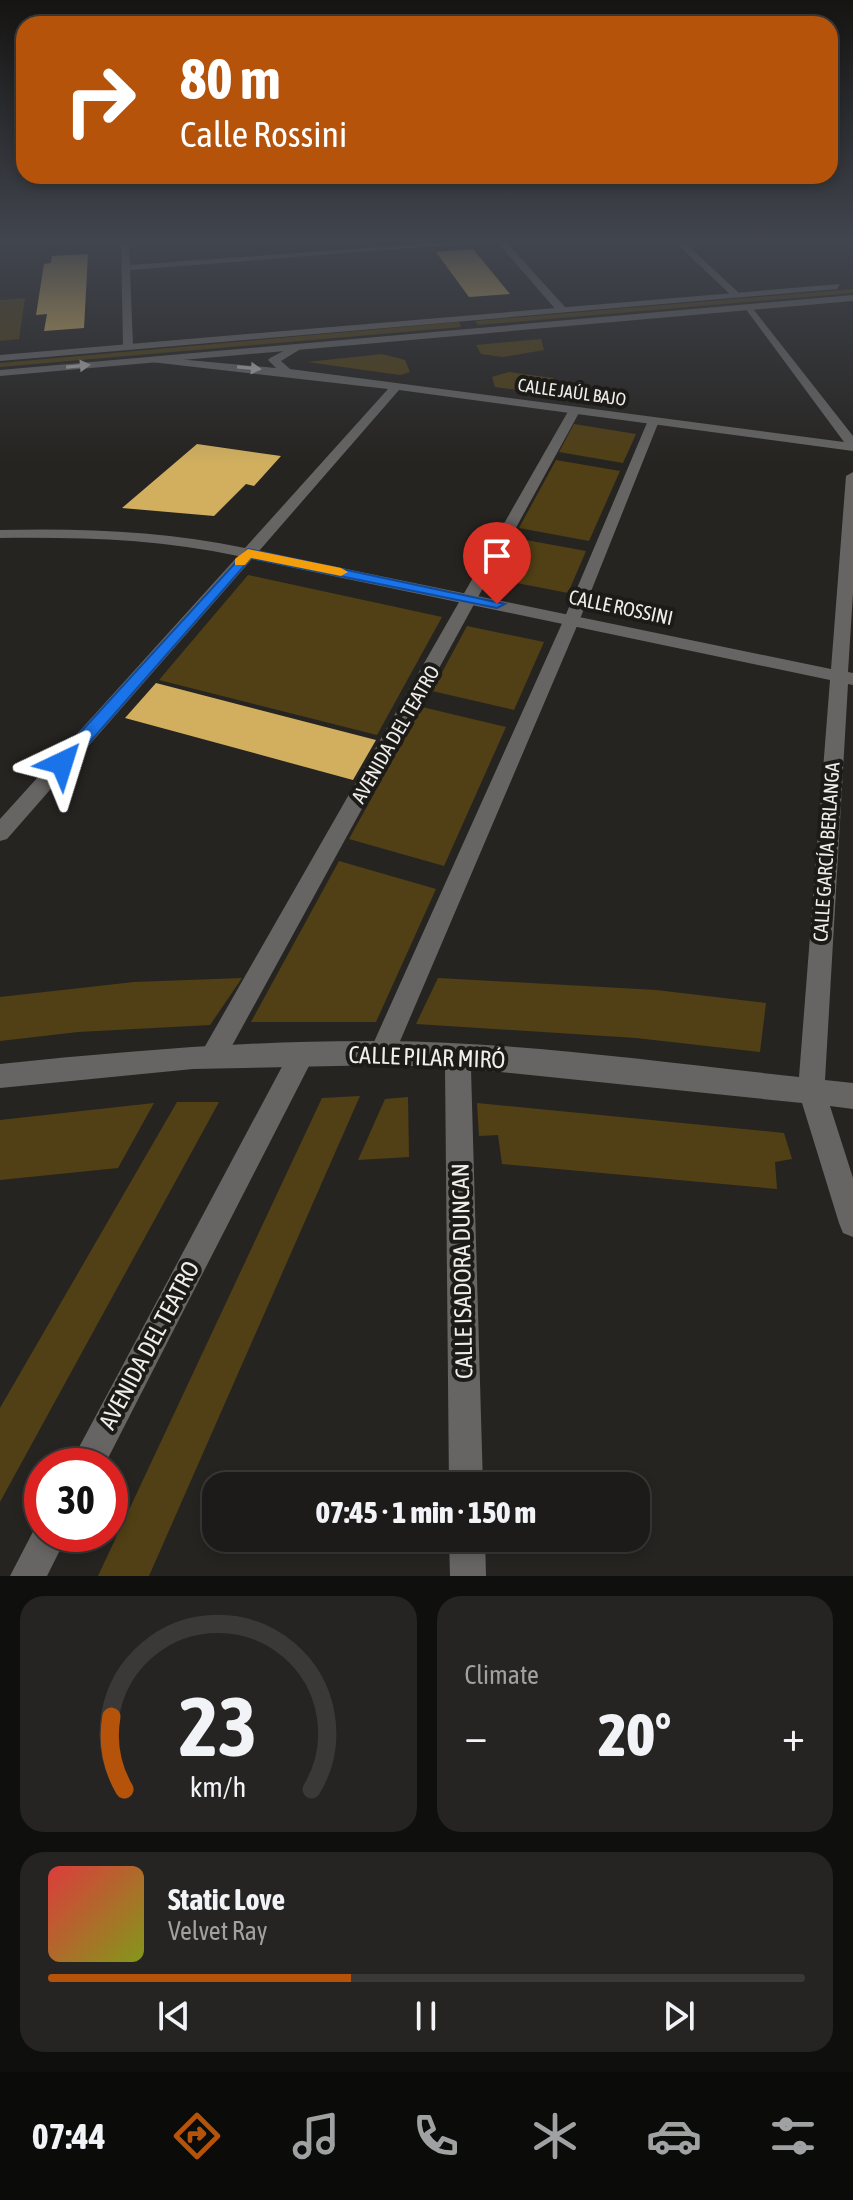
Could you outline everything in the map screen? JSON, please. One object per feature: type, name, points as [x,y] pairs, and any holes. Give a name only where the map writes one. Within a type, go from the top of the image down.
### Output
[{"type":"street","points":[[127,317],[128,346]]},
{"type":"street","points":[[0,358],[473,317]]},
{"type":"street","points":[[0,373],[653,317]]},
{"type":"street","points":[[756,317],[853,446]]},
{"type":"street","points":[[287,372],[274,360],[295,348]]},
{"type":"street","name":"CALLE JAÚL BAJO","points":[[155,360],[287,372],[853,446]]},
{"type":"street","points":[[0,833],[396,387]]},
{"type":"street","name":"AVENIDA DEL TEATRO","points":[[213,1056],[574,411]]},
{"type":"street","points":[[382,1053],[572,619],[653,421]]},
{"type":"street","name":"CALLE GARCÍA BERLANGA","points":[[853,476],[845,677],[811,1089],[853,1223]]},
{"type":"street","name":"CALLE ROSSINI","points":[[0,534],[137,537],[194,542],[845,677]]},
{"type":"street","name":"CALLE PILAR MIRÓ","points":[[0,1076],[213,1056],[382,1053],[458,1056],[811,1089],[853,1096]]},
{"type":"street","name":"AVENIDA DEL TEATRO","points":[[95,1448],[302,1054]]},
{"type":"street","name":"CALLE ISADORA DUNCAN","points":[[458,1056],[466,1472]]},
{"type":"street","points":[[28,1576],[41,1552]]},
{"type":"street","points":[[467,1552],[468,1576]]},
{"type":"shaded area","points":[[0,317],[22,317],[19,339],[0,341]]},
{"type":"shaded area","points":[[528,317],[577,317],[478,325],[475,321]]},
{"type":"shaded area","points":[[459,322],[461,327],[0,367],[0,363]]},
{"type":"shaded area","points":[[541,339],[544,350],[503,357],[481,354],[476,345]]},
{"type":"shaded area","points":[[382,354],[405,360],[410,372],[400,375],[307,362]]},
{"type":"shaded area","points":[[509,372],[553,378],[559,395],[495,387],[492,377]]},
{"type":"shaded area","points":[[574,424],[636,434],[623,463],[559,452]]},
{"type":"shaded area","points":[[556,460],[620,471],[589,541],[519,528]]},
{"type":"shaded area","points":[[515,538],[586,551],[568,593],[492,578]]},
{"type":"shaded area","points":[[248,575],[442,617],[377,735],[159,680]]},
{"type":"shaded area","points":[[467,626],[544,642],[514,710],[432,691]]},
{"type":"shaded area","points":[[422,707],[506,727],[444,866],[349,839]]},
{"type":"shaded area","points":[[339,861],[436,889],[376,1022],[251,1022]]},
{"type":"shaded area","points":[[242,978],[210,1025],[78,1032],[0,1041],[0,997],[134,982]]},
{"type":"shaded area","points":[[438,978],[656,990],[766,1003],[760,1052],[636,1038],[416,1024]]},
{"type":"shaded area","points":[[360,1096],[149,1576],[98,1576],[109,1552],[128,1552],[128,1512],[322,1098]]},
{"type":"shaded area","points":[[408,1097],[409,1157],[358,1160],[385,1099]]},
{"type":"shaded area","points":[[177,1102],[219,1102],[30,1448],[24,1448],[24,1458],[0,1502],[0,1408]]},
{"type":"shaded area","points":[[154,1103],[118,1168],[0,1180],[0,1120]]},
{"type":"shaded area","points":[[477,1103],[784,1133],[792,1159],[775,1162],[777,1189],[502,1164],[498,1135],[479,1136]]},
{"type":"building","points":[[47,317],[85,317],[84,328],[44,331]]},
{"type":"building","points":[[197,444],[281,456],[254,486],[246,484],[214,516],[122,508]]},
{"type":"building","points":[[156,683],[376,740],[353,780],[125,718]]},
{"type":"slow traffic","points":[[240,562],[248,553],[341,572]]},
{"type":"route","points":[[62,763],[248,553],[497,604]]}]
